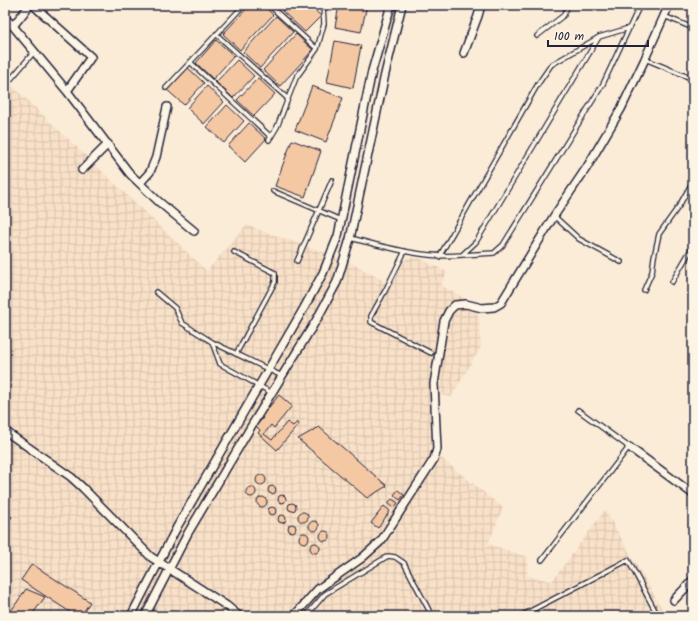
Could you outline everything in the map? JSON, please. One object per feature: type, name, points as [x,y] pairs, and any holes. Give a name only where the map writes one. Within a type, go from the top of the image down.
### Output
[{"type":"street","points":[[13,26],[32,5],[91,57],[67,91]]},
{"type":"street","points":[[131,616],[177,527],[323,273],[338,236],[372,71],[390,5]]},
{"type":"street","points":[[145,616],[188,533],[318,319],[337,282],[350,238],[385,74],[402,5]]},
{"type":"street","points":[[464,54],[481,5]]},
{"type":"street","points":[[294,616],[318,589],[362,558],[381,541],[434,459],[437,450],[434,384],[444,321],[449,311],[455,305],[466,304],[482,308],[494,307],[501,303],[554,216],[587,167],[621,109],[645,60],[669,5]]},
{"type":"street","points":[[5,18],[67,91],[130,174],[158,201],[194,231]]},
{"type":"street","points":[[140,183],[150,172],[156,157],[167,107]]},
{"type":"street","points":[[82,170],[108,144]]},
{"type":"street","points":[[5,431],[71,477],[84,488],[151,557],[240,616]]},
{"type":"street","points":[[628,447],[692,492]]},
{"type":"street","points":[[674,600],[693,580]]},
{"type":"lane","points":[[166,88],[244,5]]},
{"type":"lane","points":[[269,5],[317,49]]},
{"type":"lane","points":[[190,62],[270,139],[277,127],[296,78],[317,49],[324,24],[323,5]]},
{"type":"lane","points":[[537,36],[564,15],[568,5]]},
{"type":"lane","points":[[350,238],[405,251],[439,257],[494,253],[503,245],[603,84],[640,5]]},
{"type":"lane","points":[[664,16],[693,28]]},
{"type":"lane","points":[[439,257],[538,84],[551,65],[599,37],[629,28]]},
{"type":"lane","points":[[216,34],[287,98]]},
{"type":"lane","points":[[462,255],[476,242],[599,37]]},
{"type":"lane","points":[[5,86],[34,52]]},
{"type":"lane","points":[[645,60],[692,79],[693,72]]},
{"type":"lane","points":[[297,261],[332,180]]},
{"type":"lane","points":[[644,290],[652,272],[659,234],[679,206],[693,181]]},
{"type":"lane","points":[[273,191],[341,220]]},
{"type":"lane","points":[[554,216],[579,239],[621,262]]},
{"type":"lane","points":[[672,282],[693,246]]},
{"type":"lane","points":[[405,251],[371,316],[370,321],[431,353]]},
{"type":"lane","points":[[234,252],[275,273],[276,278],[236,354]]},
{"type":"lane","points":[[156,292],[176,308],[182,323],[212,342],[282,376]]},
{"type":"lane","points":[[212,342],[220,364],[272,393]]},
{"type":"lane","points":[[542,560],[628,447],[578,410]]},
{"type":"lane","points":[[306,616],[325,594],[388,556],[395,557],[404,563],[432,616]]},
{"type":"lane","points":[[522,616],[628,560],[658,616]]},
{"type":"shaded area","points":[[5,79],[207,271],[246,225],[348,261],[391,285],[407,257],[421,259],[447,272],[441,285],[466,299],[479,317],[481,347],[451,397],[440,395],[440,457],[503,508],[488,544],[528,557],[527,576],[552,581],[605,510],[661,607],[675,616],[5,616]]},
{"type":"building","points":[[250,5],[263,5],[273,15],[240,50],[223,34]]},
{"type":"building","points":[[288,5],[309,5],[321,16],[305,32],[282,11]]},
{"type":"building","points":[[339,5],[367,5],[361,32],[335,27]]},
{"type":"building","points":[[276,16],[293,32],[260,68],[243,52]]},
{"type":"building","points":[[296,34],[313,50],[280,86],[263,70]]},
{"type":"building","points":[[216,40],[234,56],[213,79],[196,63]]},
{"type":"building","points":[[335,41],[361,46],[353,88],[327,82]]},
{"type":"building","points":[[237,60],[254,76],[233,98],[216,82]]},
{"type":"building","points":[[187,67],[204,83],[184,105],[166,89]]},
{"type":"building","points":[[258,78],[275,94],[254,116],[237,100]]},
{"type":"building","points":[[207,86],[224,102],[204,124],[187,108]]},
{"type":"building","points":[[312,86],[343,98],[326,142],[295,130]]},
{"type":"building","points":[[227,105],[244,121],[224,143],[207,127]]},
{"type":"building","points":[[249,123],[266,139],[245,162],[228,146]]},
{"type":"building","points":[[292,140],[321,151],[305,197],[275,186]]},
{"type":"building","points":[[279,395],[292,406],[274,428],[271,425],[264,434],[272,440],[287,422],[293,426],[297,422],[299,424],[277,450],[258,433],[260,430],[256,426],[263,418],[261,417]]},
{"type":"building","points":[[319,427],[387,486],[367,498],[298,439]]},
{"type":"building","points":[[261,475],[266,480],[261,485],[256,480]]},
{"type":"building","points":[[270,486],[274,486],[276,490],[274,494],[270,494],[268,492],[268,488]]},
{"type":"building","points":[[251,487],[256,492],[251,497],[246,492]]},
{"type":"building","points":[[398,490],[404,495],[400,500],[394,495]]},
{"type":"building","points":[[280,495],[284,495],[286,499],[284,503],[280,503],[278,501],[278,497]]},
{"type":"building","points":[[262,497],[267,502],[262,507],[257,502]]},
{"type":"building","points":[[392,499],[398,503],[394,508],[388,503]]},
{"type":"building","points":[[290,503],[294,503],[296,507],[294,511],[290,511],[288,509],[288,505]]},
{"type":"building","points":[[384,506],[390,511],[378,528],[371,523]]},
{"type":"building","points":[[270,507],[274,507],[276,511],[274,515],[270,515],[268,513],[268,509]]},
{"type":"building","points":[[5,511],[12,517],[5,525]]},
{"type":"building","points":[[303,512],[308,517],[303,522],[298,517]]},
{"type":"building","points":[[280,515],[284,515],[286,519],[284,523],[280,523],[278,521],[278,517]]},
{"type":"building","points":[[314,521],[319,526],[314,531],[309,526]]},
{"type":"building","points":[[290,524],[294,524],[296,528],[294,532],[290,532],[288,530],[288,526]]},
{"type":"building","points":[[325,531],[330,536],[325,541],[320,536]]},
{"type":"building","points":[[304,533],[309,538],[304,543],[299,538]]},
{"type":"building","points":[[315,543],[320,548],[315,553],[310,548]]},
{"type":"building","points":[[32,564],[90,602],[81,616],[76,616],[21,580]]},
{"type":"building","points":[[26,589],[45,597],[31,616],[11,616],[9,614]]}]
